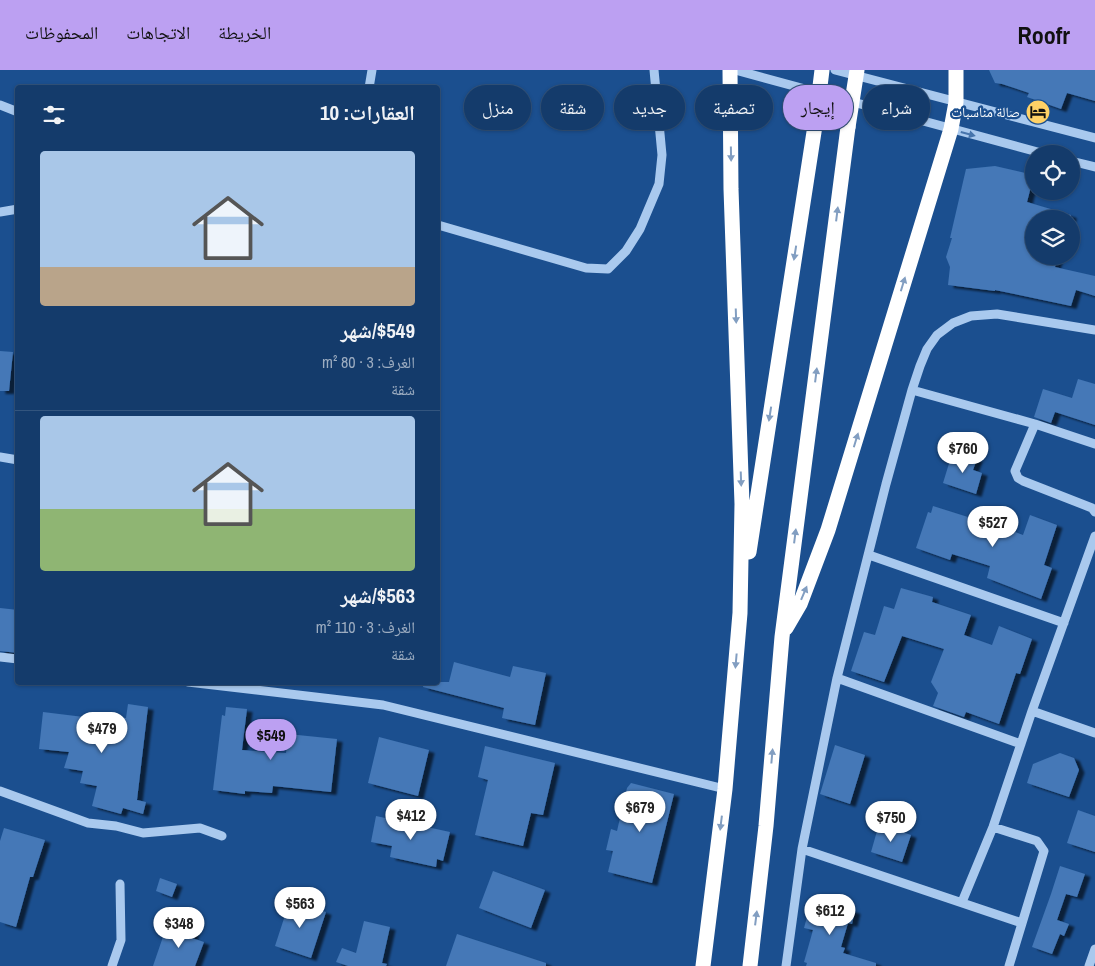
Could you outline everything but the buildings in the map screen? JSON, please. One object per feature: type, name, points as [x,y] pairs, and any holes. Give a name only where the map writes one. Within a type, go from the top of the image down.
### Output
[{"type":"highway","points":[[703,966],[725,789],[740,613],[742,504],[731,188],[730,70]]},
{"type":"highway","points":[[740,613],[822,70]]},
{"type":"highway","points":[[750,966],[766,826],[782,637],[857,70]]},
{"type":"highway","points":[[782,637],[800,604],[828,530],[951,129],[956,102],[956,70]]},
{"type":"street","points":[[370,85],[372,70]]},
{"type":"street","points":[[440,226],[586,268],[608,269],[626,251],[640,228],[659,184],[662,155],[654,70]]},
{"type":"street","points":[[735,70],[1025,149]]},
{"type":"street","points":[[835,70],[1095,138]]},
{"type":"street","points":[[0,105],[15,111]]},
{"type":"street","points":[[1080,163],[1095,167]]},
{"type":"street","points":[[0,212],[15,210]]},
{"type":"street","points":[[786,966],[802,849],[837,678],[886,484],[912,390],[927,349],[937,335],[953,323],[971,316],[997,314],[1095,330]]},
{"type":"street","points":[[912,390],[1035,424],[1095,444]]},
{"type":"street","points":[[1035,424],[1015,471],[1018,478],[1092,508],[1095,512]]},
{"type":"street","points":[[0,457],[15,460]]},
{"type":"street","points":[[962,902],[993,827],[1032,711],[1095,536]]},
{"type":"street","points":[[869,555],[1064,623]]},
{"type":"street","points":[[0,657],[15,660]]},
{"type":"street","points":[[837,678],[1021,744]]},
{"type":"street","points":[[213,685],[383,705],[725,789]]},
{"type":"street","points":[[1032,711],[1095,733]]},
{"type":"street","points":[[0,791],[88,823],[116,826],[143,833],[200,828],[222,836]]},
{"type":"street","points":[[993,827],[1037,841],[1044,851],[1009,966]]},
{"type":"street","points":[[802,849],[1022,923]]},
{"type":"street","points":[[112,966],[121,940],[120,884]]},
{"type":"street","points":[[1089,966],[1095,949]]},
{"type":"place","name":"صالة مناسبات","points":[[1038,112]]}]
